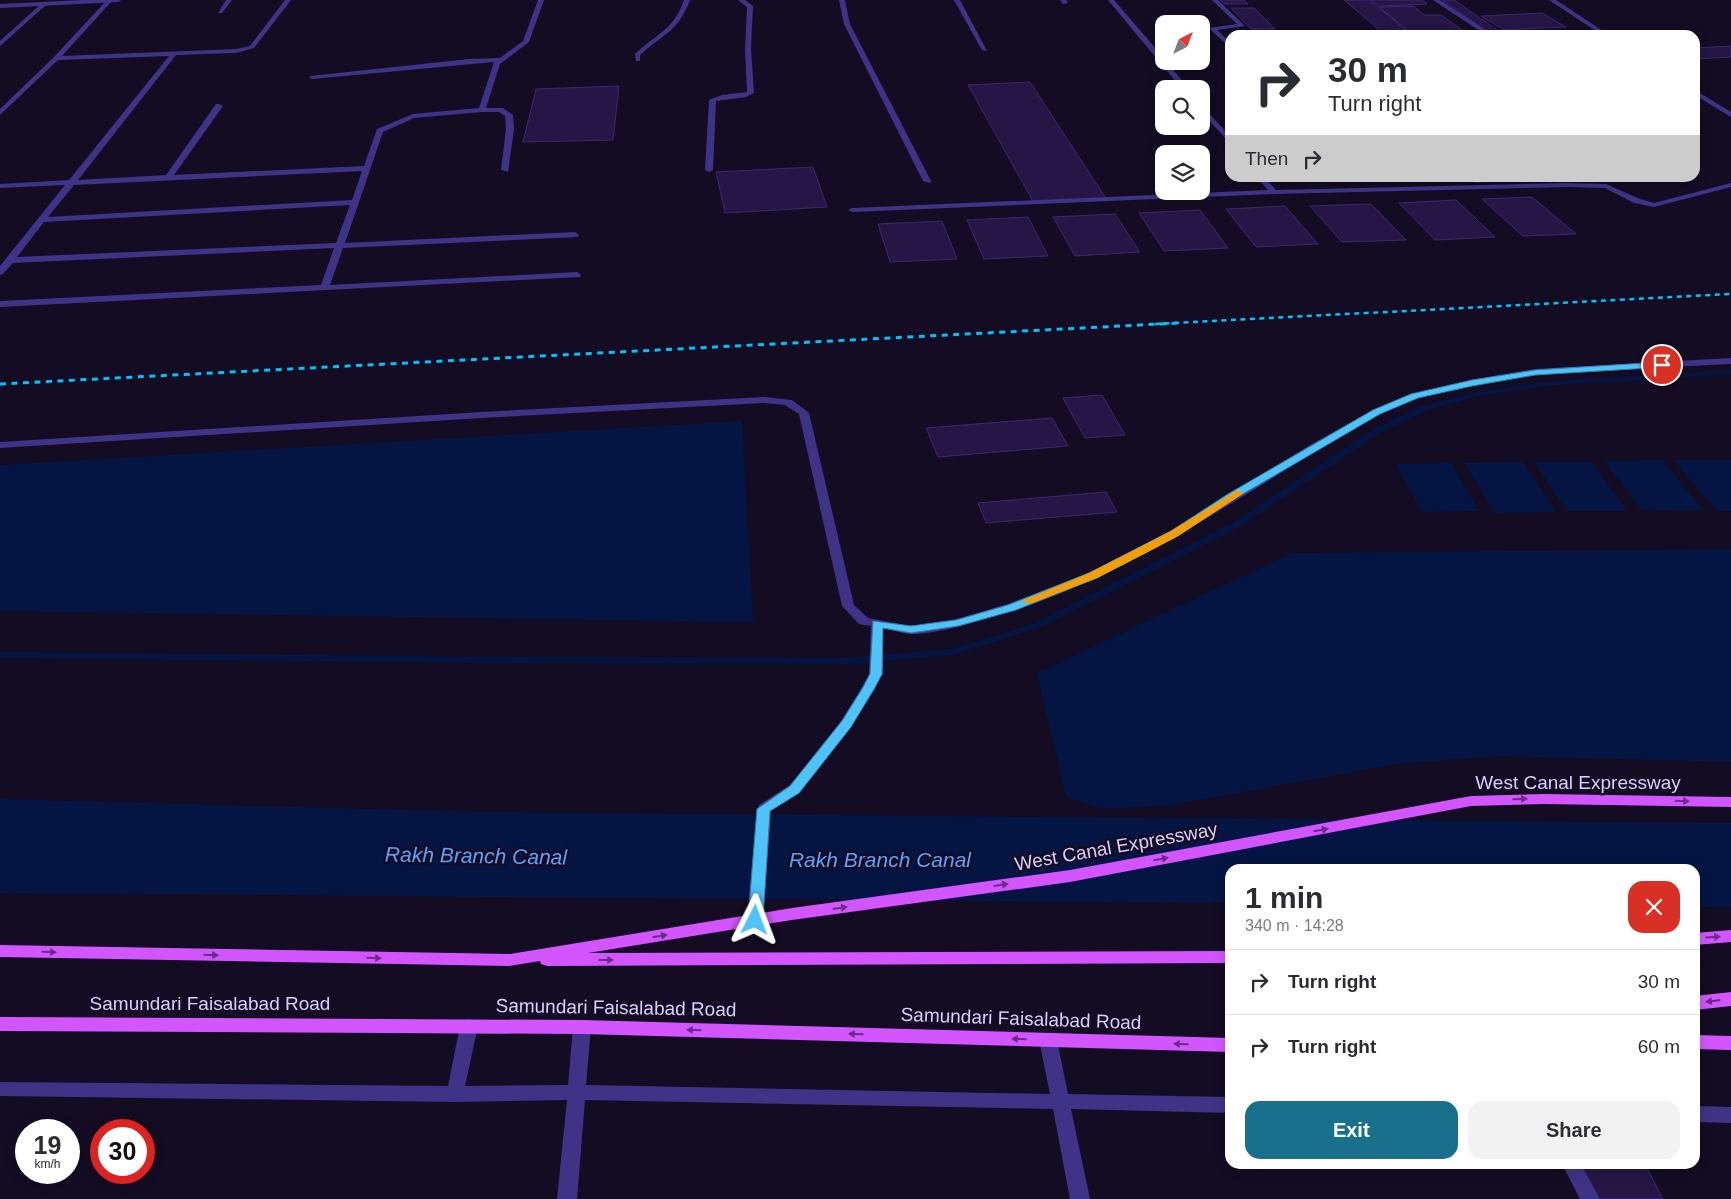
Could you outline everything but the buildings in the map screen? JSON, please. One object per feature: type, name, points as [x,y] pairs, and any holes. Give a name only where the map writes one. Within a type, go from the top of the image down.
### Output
[{"type":"main road","name":"West Canal Expressway","points":[[508,960],[756,912],[792,914],[1070,876],[1471,801],[1544,799],[1731,802]]},
{"type":"main road","points":[[1700,938],[1731,936]]},
{"type":"main road","points":[[0,951],[508,960],[1225,957]]},
{"type":"main road","points":[[1700,1002],[1731,999]]},
{"type":"main road","name":"Samundari Faisalabad Road","points":[[0,1024],[582,1026],[1225,1045]]},
{"type":"main road","points":[[1700,1042],[1731,1042]]},
{"type":"street","points":[[0,6],[118,0]]},
{"type":"street","points":[[220,12],[228,0]]},
{"type":"street","points":[[56,58],[236,51],[252,47],[288,0]]},
{"type":"street","points":[[482,110],[496,63],[526,42],[541,0]]},
{"type":"street","points":[[638,60],[637,55],[647,44],[673,29],[687,0]]},
{"type":"street","points":[[709,170],[713,100],[720,97],[741,97],[751,93],[748,49],[752,15],[750,6],[741,0]]},
{"type":"street","points":[[842,0],[847,24],[927,181]]},
{"type":"street","points":[[957,0],[986,50]]},
{"type":"street","points":[[1111,0],[1178,80]]},
{"type":"street","points":[[1215,0],[1242,26],[1212,28],[1225,41]]},
{"type":"street","points":[[1436,0],[1482,30]]},
{"type":"street","points":[[1552,0],[1598,30]]},
{"type":"street","points":[[0,113],[56,58],[108,2]]},
{"type":"street","points":[[0,44],[43,5]]},
{"type":"street","points":[[0,272],[174,54]]},
{"type":"street","points":[[312,77],[469,61],[500,60]]},
{"type":"street","points":[[1700,95],[1731,115]]},
{"type":"street","points":[[169,178],[219,106]]},
{"type":"street","points":[[325,287],[380,131],[413,116],[500,110],[509,115],[510,129],[504,170]]},
{"type":"street","points":[[1210,118],[1225,135]]},
{"type":"street","points":[[0,186],[368,168]]},
{"type":"street","points":[[1265,182],[1274,192]]},
{"type":"street","points":[[852,210],[1274,192],[1601,185],[1616,189],[1637,201],[1654,205],[1731,185]]},
{"type":"street","points":[[42,220],[355,202]]},
{"type":"street","points":[[10,260],[574,234]]},
{"type":"street","points":[[0,304],[577,274]]},
{"type":"street","points":[[0,445],[482,415],[764,400],[788,402],[804,413],[848,606],[864,621],[911,630],[958,623],[1012,607],[1093,576],[1174,534],[1240,491],[1369,416],[1415,396],[1472,383],[1535,372],[1731,361]]},
{"type":"street","points":[[756,912],[764,809],[795,790],[846,724],[876,674],[877,624]]},
{"type":"street","points":[[455,1094],[469,1026]]},
{"type":"street","points":[[567,1199],[582,1026]]},
{"type":"street","points":[[1048,1040],[1080,1199]]},
{"type":"street","points":[[0,1089],[455,1094],[576,1092],[1225,1105]]},
{"type":"street","points":[[1700,1114],[1731,1115]]},
{"type":"street","points":[[1574,1169],[1590,1199]]},
{"type":"water","points":[[742,421],[753,622],[0,611],[0,465]]},
{"type":"water","points":[[1662,460],[1704,511],[1642,510],[1604,461]]},
{"type":"water","points":[[1673,460],[1731,460],[1731,511],[1717,511]]},
{"type":"water","points":[[1523,462],[1556,512],[1495,513],[1464,463]]},
{"type":"water","points":[[1534,462],[1592,462],[1627,511],[1567,511]]},
{"type":"water","points":[[1451,463],[1479,511],[1422,512],[1396,464]]},
{"type":"water","points":[[1731,549],[1731,762],[1497,756],[1397,764],[1172,805],[1103,809],[1066,797],[1037,673],[1292,553]]},
{"type":"water","name":"Rakh Branch Canal","points":[[0,799],[484,812],[1731,823],[1731,907],[1700,907],[1700,864],[1225,864],[1225,903],[0,893]]},
{"type":"waterway","points":[[0,655],[848,661],[952,652],[1033,627],[1234,526],[1380,429],[1425,408],[1479,394],[1543,384],[1731,372]]},
{"type":"railway","points":[[1155,324],[1731,294]]},
{"type":"railway","points":[[0,384],[1179,323]]},
{"type":"slow traffic","points":[[1028,601],[1093,576],[1142,551],[1174,534],[1238,493]]},
{"type":"route","points":[[755,920],[764,809],[795,790],[846,724],[868,689],[876,674],[877,624],[911,630],[958,623],[1012,607],[1093,576],[1174,534],[1232,496],[1314,447],[1377,412],[1415,396],[1472,383],[1535,372],[1662,365]]}]
